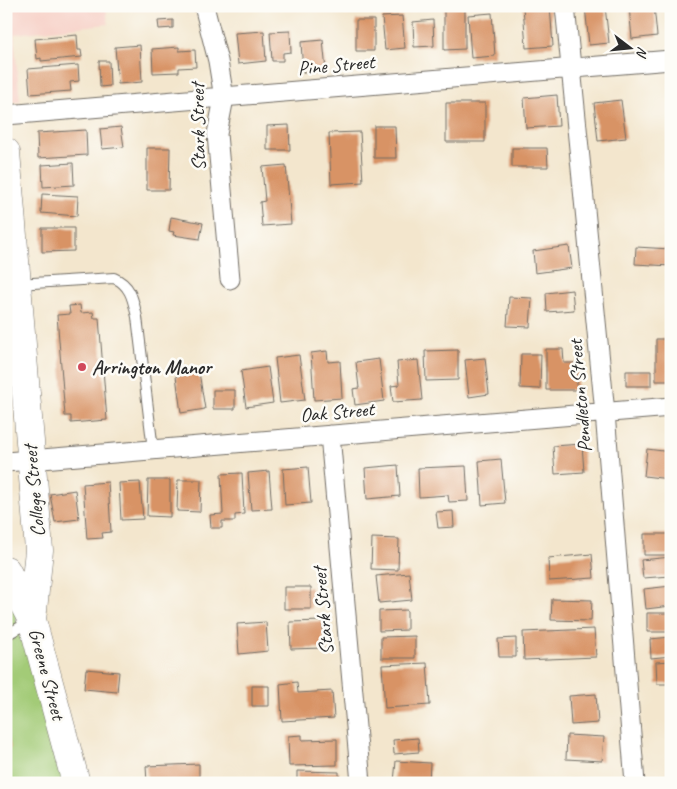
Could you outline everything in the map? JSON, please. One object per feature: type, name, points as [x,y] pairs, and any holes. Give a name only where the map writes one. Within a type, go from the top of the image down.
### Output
[{"type":"street","name":"Stark Street","points":[[204,6],[218,61],[224,98],[217,134],[230,279]]},
{"type":"street","name":"Pendleton Street","points":[[565,6],[569,67],[605,412],[635,783]]},
{"type":"street","name":"Pine Street","points":[[6,115],[671,60]]},
{"type":"street","name":"College Street","points":[[6,152],[17,284],[19,461],[39,550],[32,620]]},
{"type":"street","name":"Oak Street","points":[[19,461],[671,407]]},
{"type":"street","name":"Stark Street","points":[[330,435],[361,783]]},
{"type":"street","name":"Greene Street","points":[[6,570],[32,620],[76,783]]},
{"type":"lane","points":[[17,284],[114,278],[127,286],[133,298],[137,317],[153,450]]},
{"type":"lane","points":[[6,635],[32,620]]},
{"type":"shaded area","points":[[6,6],[106,6],[108,24],[14,34],[20,101],[6,103]]},
{"type":"green space","points":[[6,570],[76,783],[6,783]]},
{"type":"building","points":[[523,6],[550,6],[553,46],[526,48]]},
{"type":"building","points":[[585,6],[605,6],[609,43],[589,45]]},
{"type":"building","points":[[629,6],[654,6],[657,36],[632,39]]},
{"type":"building","points":[[444,7],[465,7],[465,49],[444,50]]},
{"type":"building","points":[[492,13],[495,56],[471,58],[468,15]]},
{"type":"building","points":[[402,16],[405,48],[385,50],[382,17]]},
{"type":"building","points":[[173,20],[173,28],[159,29],[158,21]]},
{"type":"building","points":[[356,20],[374,20],[374,51],[356,51]]},
{"type":"building","points":[[433,20],[434,46],[414,47],[413,22]]},
{"type":"building","points":[[264,31],[266,61],[238,64],[235,33]]},
{"type":"building","points":[[290,31],[291,52],[283,53],[283,61],[272,61],[270,32]]},
{"type":"building","points":[[77,35],[78,50],[81,50],[82,57],[41,61],[41,58],[37,59],[35,39]]},
{"type":"building","points":[[323,40],[326,71],[303,73],[301,42]]},
{"type":"building","points":[[140,45],[142,82],[118,84],[115,47]]},
{"type":"building","points":[[179,47],[179,51],[195,50],[196,67],[179,68],[179,72],[153,73],[152,49]]},
{"type":"building","points":[[99,61],[109,61],[110,86],[100,87]]},
{"type":"building","points":[[78,65],[79,81],[70,82],[71,91],[30,94],[28,69]]},
{"type":"building","points":[[557,95],[559,126],[526,128],[524,98]]},
{"type":"building","points":[[621,100],[626,138],[598,141],[594,103]]},
{"type":"building","points":[[446,103],[485,103],[485,142],[446,142]]},
{"type":"building","points":[[289,125],[290,150],[267,150],[267,126]]},
{"type":"building","points":[[374,126],[395,126],[396,158],[374,158]]},
{"type":"building","points":[[121,127],[124,147],[102,149],[100,129]]},
{"type":"building","points":[[86,130],[87,155],[38,158],[37,133]]},
{"type":"building","points":[[360,132],[363,182],[331,184],[329,133]]},
{"type":"building","points":[[147,148],[170,148],[169,190],[147,190]]},
{"type":"building","points":[[512,148],[547,148],[548,167],[512,167]]},
{"type":"building","points":[[73,163],[74,185],[43,187],[42,165]]},
{"type":"building","points":[[286,165],[291,224],[262,226],[260,202],[265,201],[262,167]]},
{"type":"building","points":[[42,194],[78,196],[77,216],[41,213]]},
{"type":"building","points":[[171,217],[203,223],[200,239],[173,235],[174,232],[169,231]]},
{"type":"building","points":[[42,228],[74,228],[74,251],[42,252]]},
{"type":"building","points":[[569,246],[572,268],[535,273],[533,251]]},
{"type":"building","points":[[636,247],[671,249],[671,266],[635,264]]},
{"type":"building","points":[[572,290],[574,310],[547,312],[546,293]]},
{"type":"building","points":[[509,297],[532,298],[530,327],[507,326]]},
{"type":"building","name":"Arrington Manor","points":[[80,305],[81,313],[93,312],[94,318],[99,318],[107,420],[71,423],[71,416],[65,416],[57,315],[70,314],[69,306]]},
{"type":"building","points":[[656,339],[671,339],[671,381],[656,381]]},
{"type":"building","points":[[546,349],[563,349],[564,363],[577,363],[577,390],[546,390]]},
{"type":"building","points":[[458,350],[458,380],[426,381],[425,351]]},
{"type":"building","points":[[327,351],[328,362],[340,361],[342,398],[314,400],[311,353]]},
{"type":"building","points":[[521,354],[541,354],[540,389],[520,388]]},
{"type":"building","points":[[299,355],[305,400],[280,403],[275,358]]},
{"type":"building","points":[[485,358],[489,394],[469,397],[465,360]]},
{"type":"building","points":[[379,359],[384,401],[355,405],[353,389],[359,388],[356,362]]},
{"type":"building","points":[[418,360],[422,400],[393,402],[391,386],[399,385],[397,362]]},
{"type":"building","points":[[268,367],[273,403],[246,407],[241,371]]},
{"type":"building","points":[[626,371],[651,371],[651,386],[626,386]]},
{"type":"building","points":[[199,372],[205,409],[181,413],[176,376]]},
{"type":"building","points":[[213,390],[235,390],[235,409],[213,409]]},
{"type":"building","points":[[582,444],[584,472],[555,474],[553,446]]},
{"type":"building","points":[[647,449],[671,452],[669,479],[644,476]]},
{"type":"building","points":[[501,459],[505,503],[482,505],[479,461]]},
{"type":"building","points":[[398,465],[400,496],[367,499],[365,468]]},
{"type":"building","points":[[466,466],[468,501],[449,502],[448,495],[419,497],[418,468]]},
{"type":"building","points":[[308,467],[311,503],[285,505],[283,469]]},
{"type":"building","points":[[269,471],[272,509],[251,510],[248,473]]},
{"type":"building","points":[[242,473],[244,514],[235,515],[235,521],[222,521],[222,528],[211,528],[210,515],[223,514],[221,474]]},
{"type":"building","points":[[148,480],[170,480],[170,517],[147,516]]},
{"type":"building","points":[[178,480],[201,480],[200,512],[177,511]]},
{"type":"building","points":[[108,482],[111,532],[102,533],[103,538],[87,539],[83,484]]},
{"type":"building","points":[[140,482],[143,519],[121,520],[119,483]]},
{"type":"building","points":[[75,490],[79,519],[55,522],[50,494]]},
{"type":"building","points":[[453,511],[454,527],[438,528],[436,512]]},
{"type":"building","points":[[644,534],[671,534],[671,555],[644,555]]},
{"type":"building","points":[[372,538],[399,539],[398,570],[371,569]]},
{"type":"building","points":[[592,554],[594,578],[549,581],[548,558]]},
{"type":"building","points":[[671,557],[671,576],[643,578],[641,560]]},
{"type":"building","points":[[409,573],[412,600],[379,603],[376,576]]},
{"type":"building","points":[[671,586],[671,606],[646,609],[644,589]]},
{"type":"building","points":[[284,587],[311,587],[311,609],[284,609]]},
{"type":"building","points":[[552,599],[592,600],[591,621],[551,620]]},
{"type":"building","points":[[407,610],[407,630],[379,631],[379,611]]},
{"type":"building","points":[[647,613],[671,613],[671,632],[647,632]]},
{"type":"building","points":[[323,621],[323,648],[291,649],[290,622]]},
{"type":"building","points":[[266,622],[268,651],[239,654],[237,624]]},
{"type":"building","points":[[594,629],[596,657],[524,660],[523,632]]},
{"type":"building","points":[[415,636],[415,658],[381,658],[381,637]]},
{"type":"building","points":[[671,637],[671,656],[651,658],[650,639]]},
{"type":"building","points":[[516,638],[516,657],[499,657],[498,639]]},
{"type":"building","points":[[671,661],[671,684],[657,684],[656,662]]},
{"type":"building","points":[[427,663],[430,705],[385,708],[382,665]]},
{"type":"building","points":[[86,669],[119,672],[117,692],[84,689]]},
{"type":"building","points":[[297,682],[298,693],[332,691],[334,718],[282,721],[280,684]]},
{"type":"building","points":[[252,686],[269,686],[269,706],[252,706]]},
{"type":"building","points":[[596,694],[598,723],[571,725],[569,696]]},
{"type":"building","points":[[6,734],[11,748],[6,749]]},
{"type":"building","points":[[302,735],[302,740],[337,739],[337,765],[289,766],[288,736]]},
{"type":"building","points":[[567,735],[604,737],[602,761],[566,759]]},
{"type":"building","points":[[418,738],[419,752],[394,754],[393,740]]},
{"type":"building","points":[[396,761],[430,763],[429,783],[394,782]]},
{"type":"building","points":[[199,764],[199,783],[147,783],[146,766]]},
{"type":"building","points":[[297,771],[339,772],[339,783],[297,783]]},
{"type":"building","points":[[568,779],[610,779],[610,783],[568,783]]},
{"type":"place","name":"Arrington Manor","points":[[82,367]]}]
